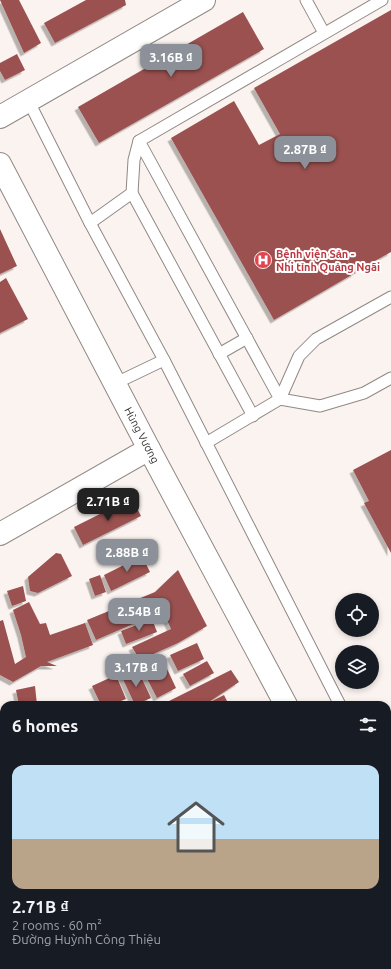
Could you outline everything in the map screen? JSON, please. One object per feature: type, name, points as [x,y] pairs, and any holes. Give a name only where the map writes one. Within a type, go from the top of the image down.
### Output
[{"type":"main road","points":[[0,117],[29,102],[204,0]]},
{"type":"main road","name":"Hùng Vương","points":[[3,177],[116,383],[149,449],[284,701]]},
{"type":"main road","points":[[0,534],[149,449]]},
{"type":"lane","points":[[306,0],[324,33]]},
{"type":"lane","points":[[253,416],[132,193],[134,160],[140,141],[382,0]]},
{"type":"lane","points":[[29,102],[90,223],[164,360],[338,701]]},
{"type":"lane","points":[[140,141],[280,398],[320,406],[364,393],[391,378]]},
{"type":"lane","points":[[90,223],[132,193]]},
{"type":"lane","points":[[206,443],[253,416],[280,398],[299,356],[316,339],[391,298]]},
{"type":"lane","points":[[219,354],[247,338]]},
{"type":"lane","points":[[116,383],[164,360]]},
{"type":"building","points":[[0,0],[19,0],[41,43],[24,53]]},
{"type":"building","points":[[86,0],[125,0],[126,5],[55,43],[44,23]]},
{"type":"building","points":[[391,10],[391,252],[355,272],[341,249],[355,273],[274,320],[171,138],[234,101],[259,145],[280,134],[254,88]]},
{"type":"building","points":[[243,12],[264,49],[99,143],[78,107]]},
{"type":"building","points":[[17,54],[25,70],[5,80],[0,71],[0,63]]},
{"type":"building","points":[[0,229],[17,266],[0,274]]},
{"type":"building","points":[[6,278],[28,319],[0,333],[0,282]]},
{"type":"building","points":[[391,450],[391,553],[364,503],[369,501],[353,470]]},
{"type":"building","points":[[132,498],[141,516],[83,545],[74,527]]},
{"type":"building","points":[[56,553],[61,554],[72,576],[38,593],[30,591],[28,577]]},
{"type":"building","points":[[142,556],[150,572],[111,591],[104,575]]},
{"type":"building","points":[[178,570],[207,626],[178,643],[140,660],[132,647],[171,629],[163,611],[96,640],[87,620],[155,592]]},
{"type":"building","points":[[100,575],[106,592],[95,596],[89,579]]},
{"type":"building","points":[[23,586],[26,601],[12,606],[7,591]]},
{"type":"building","points":[[29,602],[40,624],[46,623],[50,635],[85,623],[93,645],[47,662],[57,666],[41,666],[13,682],[0,675],[0,621],[3,620],[15,664],[26,657],[13,610]]},
{"type":"building","points":[[152,619],[157,632],[126,644],[121,631]]},
{"type":"building","points":[[197,643],[204,659],[178,671],[170,655]]},
{"type":"building","points":[[161,656],[176,688],[157,698],[140,665],[148,660],[159,681],[150,662]]},
{"type":"building","points":[[207,661],[214,673],[190,686],[183,674]]},
{"type":"building","points":[[138,670],[151,698],[144,701],[133,701],[122,677]]},
{"type":"building","points":[[231,670],[239,682],[210,701],[169,701]]},
{"type":"building","points":[[116,675],[126,699],[121,701],[99,701],[92,686]]},
{"type":"building","points":[[35,686],[37,701],[18,701],[16,690]]},
{"type":"building","points":[[224,695],[227,701],[212,701]]},
{"type":"place","name":"Bệnh viện Sản - Nhi tỉnh Quảng Ngãi","points":[[263,260]]}]
